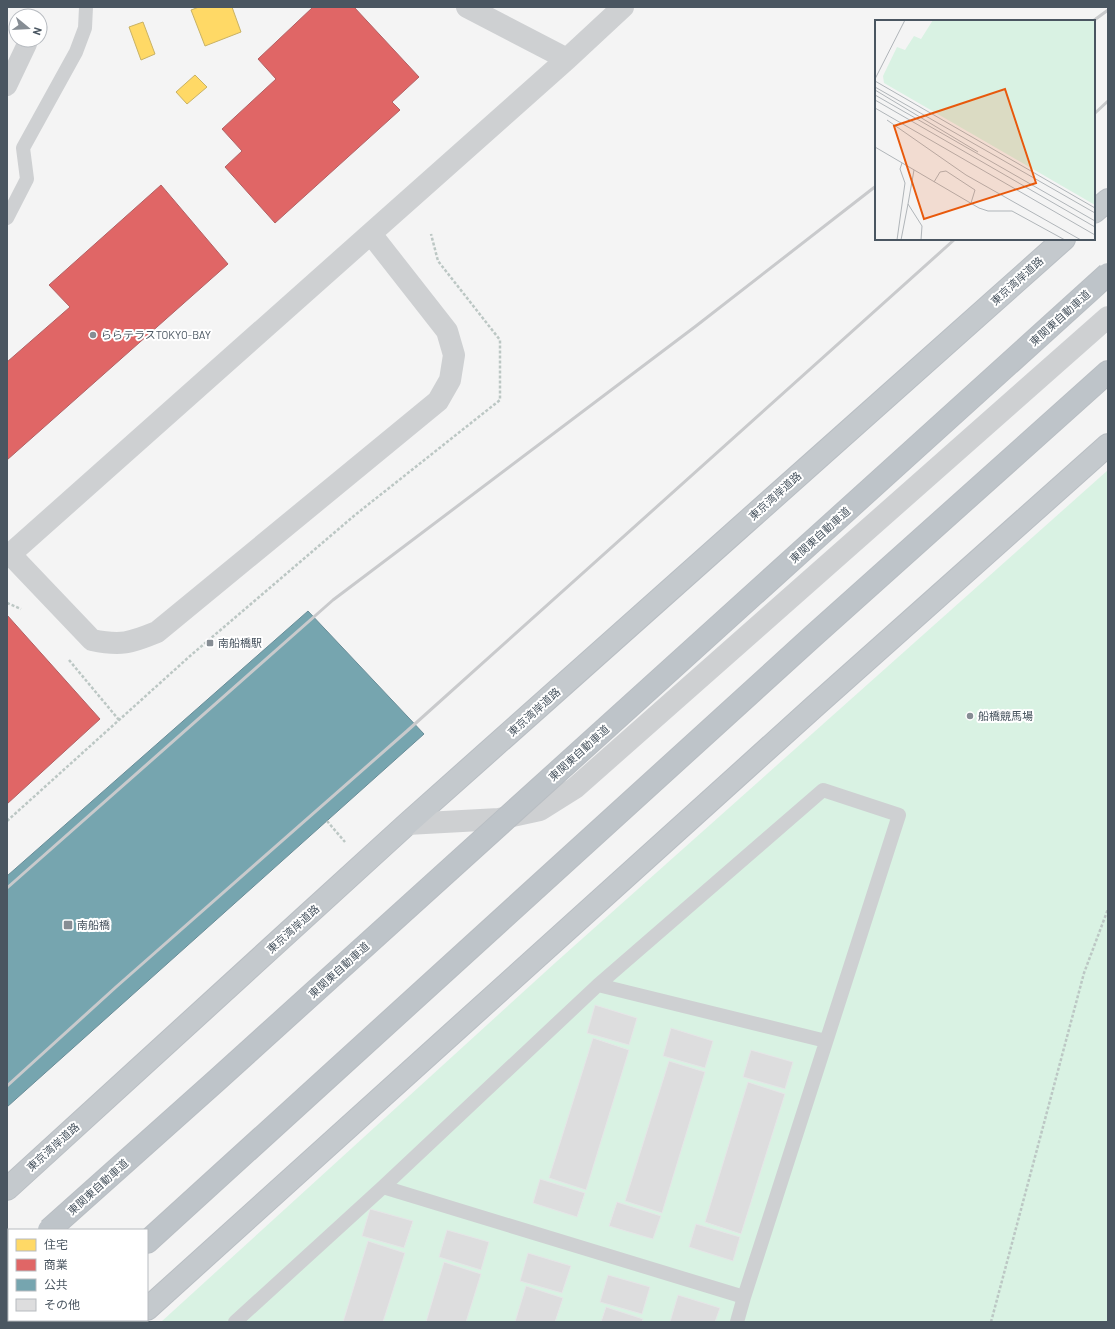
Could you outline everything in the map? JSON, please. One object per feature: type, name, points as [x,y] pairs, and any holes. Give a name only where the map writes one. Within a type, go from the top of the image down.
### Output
[{"type":"highway","points":[[1095,211],[1108,200]]},
{"type":"highway","name":"東京湾岸道路","points":[[7,1189],[407,824],[1063,240]]},
{"type":"highway","name":"東関東自動車道","points":[[50,1229],[258,1043],[1108,274]]},
{"type":"highway","points":[[148,1241],[812,637],[1108,372]]},
{"type":"highway","points":[[148,1308],[803,716],[1108,445]]},
{"type":"street","points":[[468,7],[567,59]]},
{"type":"street","points":[[370,234],[447,331],[454,355],[450,380],[438,400],[157,632],[131,642],[109,644],[92,640],[8,555],[567,59],[623,7]]},
{"type":"street","points":[[7,86],[25,48]]},
{"type":"street","points":[[407,824],[499,819],[540,810],[575,788],[1108,317]]},
{"type":"lane","points":[[7,218],[27,179],[23,148],[76,52],[85,28],[86,7]]},
{"type":"lane","points":[[235,1322],[383,1187],[598,985],[823,790],[899,815],[744,1296],[737,1322]]},
{"type":"lane","points":[[598,985],[826,1042]]},
{"type":"lane","points":[[383,1187],[744,1296]]},
{"type":"path","points":[[7,603],[23,610]]},
{"type":"path","points":[[65,655],[119,720]]},
{"type":"path","points":[[327,821],[346,844]]},
{"type":"path","points":[[992,1322],[1084,973],[1108,909]]},
{"type":"green space","name":"船橋競馬場","points":[[1108,470],[1108,1322],[161,1322],[555,963]]},
{"type":"building: 住宅","points":[[199,7],[232,7],[241,32],[205,46],[191,10]]},
{"type":"building: 住宅","points":[[143,22],[155,54],[141,60],[129,27]]},
{"type":"building: 住宅","points":[[195,75],[207,87],[187,104],[176,92]]},
{"type":"building: 商業","points":[[313,7],[354,7],[419,77],[392,102],[400,110],[275,223],[225,167],[242,151],[222,129],[276,79],[258,59]]},
{"type":"building: 商業","name":"ららテラスTOKYO-BAY","points":[[161,185],[228,264],[7,460],[7,362],[70,307],[49,285]]},
{"type":"building: 商業","points":[[7,615],[100,719],[7,804]]},
{"type":"building: 公共","name":"南船橋","points":[[308,611],[424,734],[7,1107],[7,876]]},
{"type":"building: その他","points":[[595,1005],[637,1018],[629,1045],[587,1033]]},
{"type":"building: その他","points":[[671,1028],[713,1041],[705,1068],[663,1056]]},
{"type":"building: その他","points":[[593,1038],[629,1050],[586,1190],[549,1178]]},
{"type":"building: その他","points":[[751,1050],[793,1062],[785,1089],[743,1077]]},
{"type":"building: その他","points":[[669,1061],[705,1072],[662,1213],[625,1201]]},
{"type":"building: その他","points":[[748,1082],[785,1094],[741,1234],[705,1222]]},
{"type":"building: その他","points":[[540,1179],[585,1193],[577,1217],[533,1203]]},
{"type":"building: その他","points":[[617,1202],[661,1216],[653,1239],[609,1226]]},
{"type":"building: その他","points":[[370,1209],[413,1221],[404,1248],[362,1236]]},
{"type":"building: その他","points":[[696,1224],[740,1237],[733,1261],[689,1247]]},
{"type":"building: その他","points":[[447,1230],[489,1242],[481,1270],[439,1257]]},
{"type":"building: その他","points":[[368,1241],[405,1253],[383,1322],[343,1322]]},
{"type":"building: その他","points":[[528,1253],[571,1266],[562,1293],[520,1281]]},
{"type":"building: その他","points":[[444,1262],[481,1274],[466,1322],[426,1322]]},
{"type":"building: その他","points":[[608,1275],[650,1287],[642,1314],[600,1302]]},
{"type":"building: その他","points":[[526,1286],[563,1298],[555,1322],[515,1322]]},
{"type":"building: その他","points":[[678,1295],[720,1308],[715,1322],[670,1322]]},
{"type":"building: その他","points":[[606,1307],[643,1319],[642,1322],[601,1322]]},
{"type":"railway","points":[[1094,20],[1108,10]]},
{"type":"railway","points":[[1095,113],[1108,101]]},
{"type":"railway","points":[[7,888],[333,600],[696,326],[875,187]]},
{"type":"railway","points":[[7,1086],[116,987],[407,731],[954,240]]},
{"type":"place","name":"ららテラスTOKYO-BAY","points":[[93,335]]},
{"type":"place","name":"南船橋駅","points":[[210,643]]},
{"type":"place","name":"船橋競馬場","points":[[970,716]]},
{"type":"place","name":"南船橋","points":[[68,925]]}]
